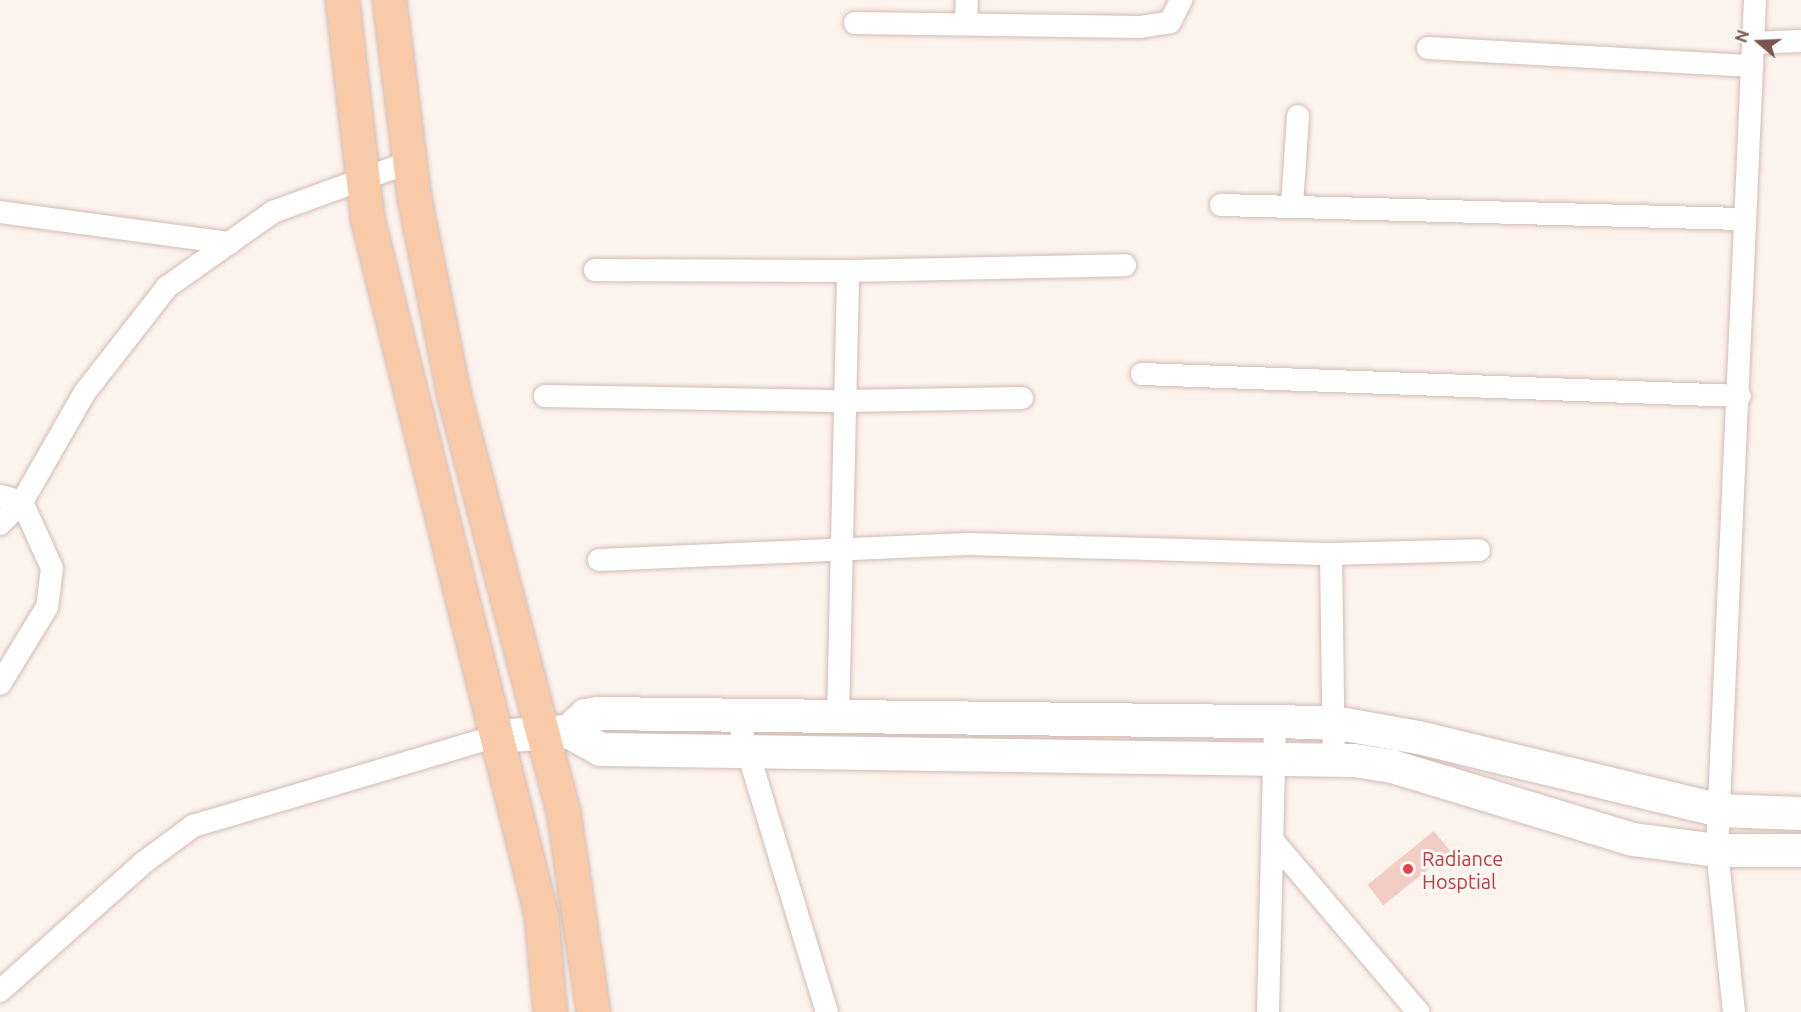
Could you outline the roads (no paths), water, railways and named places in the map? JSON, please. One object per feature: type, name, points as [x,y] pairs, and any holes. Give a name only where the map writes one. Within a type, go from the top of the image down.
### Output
[{"type":"main road","points":[[342,0],[367,217],[542,915],[550,1012]]},
{"type":"main road","points":[[389,0],[414,198],[454,396],[556,732],[563,812],[593,1012]]},
{"type":"street","points":[[966,23],[967,0]]},
{"type":"street","points":[[855,23],[1140,27],[1170,22],[1181,0]]},
{"type":"street","points":[[1734,1012],[1718,850],[1740,396],[1742,219],[1753,66],[1755,0]]},
{"type":"street","points":[[1753,43],[1801,42]]},
{"type":"street","points":[[1428,48],[1753,66]]},
{"type":"street","points":[[1293,205],[1298,116]]},
{"type":"street","points":[[0,524],[11,499],[85,392],[167,287],[273,212],[410,162]]},
{"type":"street","points":[[1221,205],[1293,205],[1742,219]]},
{"type":"street","points":[[0,212],[230,243]]},
{"type":"street","points":[[595,270],[848,271],[1125,265]]},
{"type":"street","points":[[838,718],[844,548],[848,271]]},
{"type":"street","points":[[1142,374],[1740,396]]},
{"type":"street","points":[[545,396],[845,401],[1022,398]]},
{"type":"street","points":[[0,684],[47,607],[51,587],[52,568],[11,499]]},
{"type":"street","points":[[599,560],[968,544],[1331,554],[1479,550]]},
{"type":"street","points":[[1331,554],[1334,759]]},
{"type":"street","points":[[556,732],[585,715],[598,713],[1333,723],[1419,737],[1719,810],[1801,813]]},
{"type":"street","points":[[737,716],[827,1012]]},
{"type":"street","points":[[1268,1012],[1274,842],[1275,722]]},
{"type":"street","points":[[0,991],[143,863],[193,826],[496,736],[556,732],[600,749],[747,748],[1334,759],[1392,766],[1633,839],[1718,850],[1801,850]]},
{"type":"street","points":[[1274,842],[1418,1012]]},
{"type":"place","name":"Radiance Hosptial","points":[[1408,869]]}]
